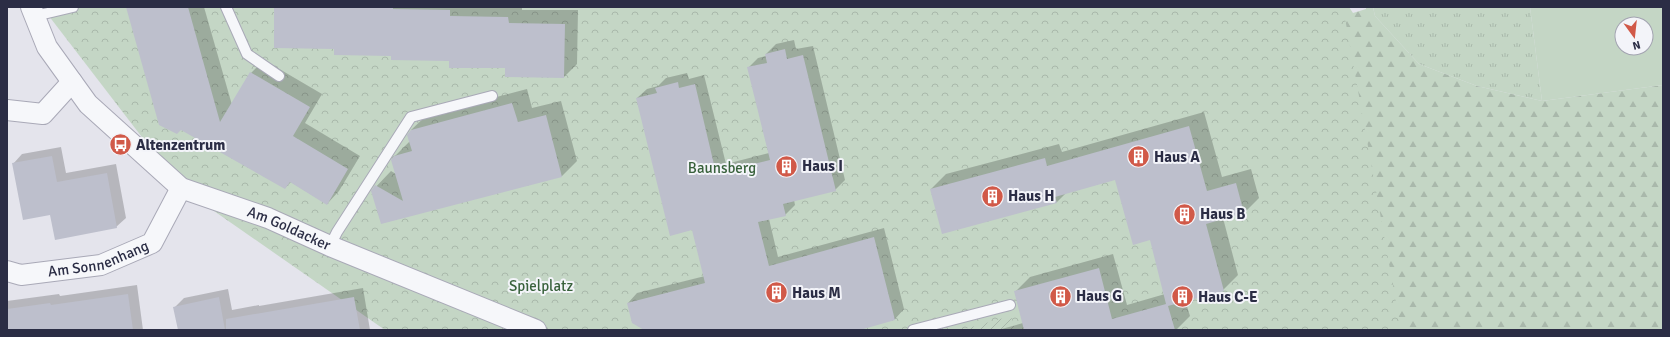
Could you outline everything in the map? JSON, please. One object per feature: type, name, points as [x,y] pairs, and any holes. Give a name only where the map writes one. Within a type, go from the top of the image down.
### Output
[{"type":"street","name":"Am Goldacker","points":[[33,11],[47,47],[88,104],[180,188],[268,218],[330,246],[536,330]]},
{"type":"street","points":[[7,110],[43,114],[72,82]]},
{"type":"street","name":"Am Sonnenhang","points":[[7,271],[22,275],[101,265],[152,243],[180,188]]},
{"type":"lane","points":[[33,11],[73,7]]},
{"type":"lane","points":[[226,7],[247,54],[279,76]]},
{"type":"lane","points":[[330,246],[337,232],[410,117],[492,96]]},
{"type":"lane","points":[[913,330],[1010,305]]},
{"type":"green space","name":"Baunsberg","points":[[42,7],[1343,7],[1401,330],[385,330],[181,188]]},
{"type":"green space","points":[[1316,7],[1349,7],[1353,13],[1366,9],[1366,7],[1373,7],[1375,16],[1419,64],[1477,86],[1542,101],[1663,85],[1663,330],[1331,330]]},
{"type":"green space","points":[[1373,7],[1530,7],[1542,101],[1477,86],[1419,64],[1375,16]]},
{"type":"green space","points":[[1530,7],[1663,7],[1663,85],[1542,101]]},
{"type":"green space","points":[[1011,316],[1015,330],[961,330]]},
{"type":"building","points":[[126,7],[188,7],[220,122],[250,72],[310,107],[293,136],[348,169],[327,205],[290,182],[285,189],[181,130],[177,134],[159,125]]},
{"type":"building","points":[[274,7],[393,7],[393,9],[450,10],[450,16],[508,17],[509,23],[565,24],[564,78],[505,77],[505,68],[449,68],[449,61],[391,60],[391,56],[334,55],[334,49],[274,48]]},
{"type":"building","points":[[785,49],[787,59],[803,55],[836,191],[783,204],[786,216],[758,222],[769,266],[874,237],[895,320],[860,330],[644,330],[632,323],[627,303],[705,283],[692,230],[670,236],[636,98],[657,93],[655,88],[678,82],[679,88],[695,84],[716,173],[770,160],[747,67],[767,63],[765,54]]},
{"type":"building","points":[[512,103],[518,122],[546,115],[562,177],[381,224],[371,191],[375,185],[403,201],[391,160],[394,156],[412,151],[407,135],[411,130]]},
{"type":"building","points":[[1189,126],[1207,191],[1236,183],[1244,213],[1206,224],[1224,291],[1168,306],[1175,330],[1024,330],[1014,291],[1099,268],[1112,319],[1166,304],[1150,240],[1133,245],[1115,180],[1055,197],[1057,203],[942,234],[930,189],[1045,158],[1047,166]]},
{"type":"building","points":[[52,156],[57,182],[107,173],[117,228],[55,240],[50,215],[23,220],[12,163]]},
{"type":"building","points":[[128,294],[133,330],[7,330],[7,309],[50,303],[51,305]]},
{"type":"building","points":[[219,297],[225,330],[178,330],[173,307]]},
{"type":"building","points":[[354,297],[360,330],[226,330],[226,319]]},
{"type":"place","name":"Altenzentrum","points":[[121,145]]},
{"type":"place","name":"Haus A","points":[[1139,157]]},
{"type":"place","name":"Haus I","points":[[787,166]]},
{"type":"place","name":"Haus H","points":[[993,196]]},
{"type":"place","name":"Haus B","points":[[1185,214]]},
{"type":"place","name":"Haus M","points":[[777,293]]},
{"type":"place","name":"Haus G","points":[[1061,296]]},
{"type":"place","name":"Haus C-E","points":[[1182,297]]},
{"type":"park label","name":"Spielplatz","points":[[541,286]]}]
